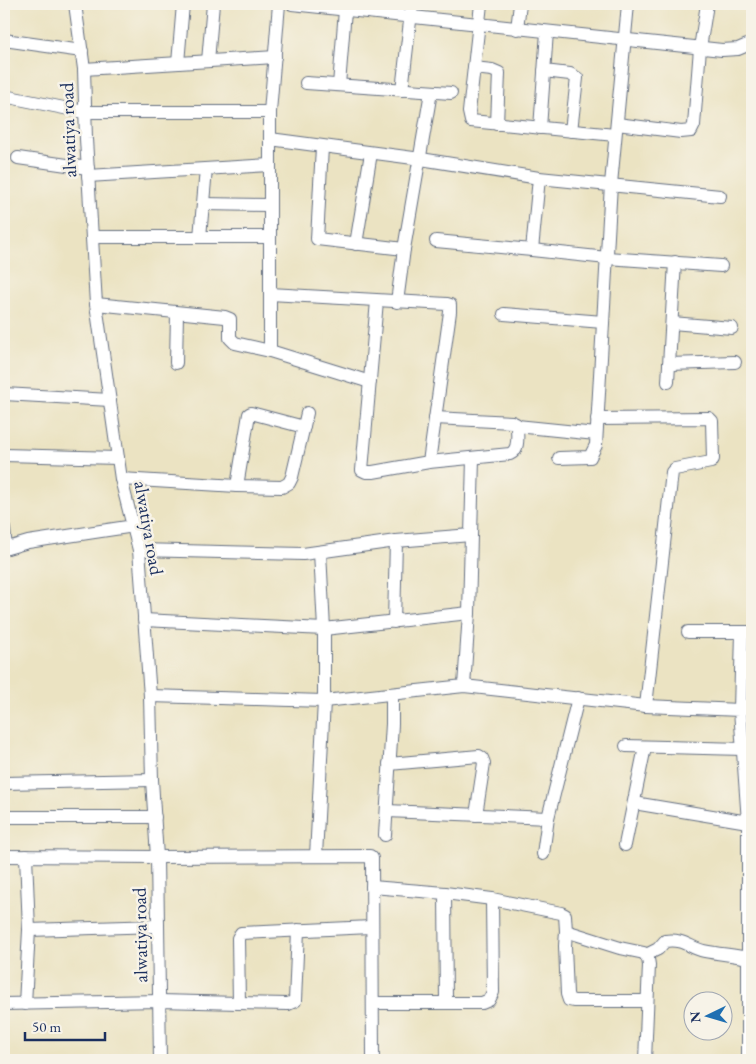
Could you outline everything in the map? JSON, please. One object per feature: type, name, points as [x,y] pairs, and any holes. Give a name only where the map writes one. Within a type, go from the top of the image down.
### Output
[{"type":"street","name":"alwatiya road","points":[[75,4],[84,69],[84,112],[96,304],[118,458],[139,550],[150,696],[152,780],[157,857],[160,1060]]},
{"type":"street","points":[[178,63],[183,4]]},
{"type":"street","points":[[208,61],[214,4]]},
{"type":"street","points":[[270,351],[270,112],[279,4]]},
{"type":"street","points":[[292,4],[700,48],[730,50],[752,43]]},
{"type":"street","points":[[402,90],[412,4]]},
{"type":"street","points":[[481,4],[469,112],[471,121],[572,131],[681,132],[691,131],[694,125],[700,48],[707,4]]},
{"type":"street","points":[[517,29],[520,4]]},
{"type":"street","points":[[559,458],[590,457],[596,445],[611,184],[628,4]]},
{"type":"street","points":[[339,85],[345,10]]},
{"type":"street","points":[[540,128],[547,32]]},
{"type":"street","points":[[4,40],[82,51]]},
{"type":"street","points":[[84,69],[275,57]]},
{"type":"street","points":[[474,68],[492,70],[499,73],[497,124]]},
{"type":"street","points":[[544,71],[570,74],[577,78],[572,131]]},
{"type":"street","points":[[306,83],[450,93]]},
{"type":"street","points":[[397,302],[404,249],[421,159],[431,92]]},
{"type":"street","points":[[4,96],[84,112],[270,112]]},
{"type":"street","points":[[270,139],[421,159],[539,178],[720,196]]},
{"type":"street","points":[[322,147],[317,239],[404,249]]},
{"type":"street","points":[[356,244],[370,153]]},
{"type":"street","points":[[18,158],[88,172],[206,169],[270,165]]},
{"type":"street","points":[[200,237],[206,169]]},
{"type":"street","points":[[532,250],[539,178]]},
{"type":"street","points":[[203,204],[270,205]]},
{"type":"street","points":[[92,237],[270,237]]},
{"type":"street","points":[[436,241],[608,258],[721,266]]},
{"type":"street","points":[[668,382],[675,262]]},
{"type":"street","points":[[270,294],[446,304],[451,308],[428,462]]},
{"type":"street","points":[[378,301],[362,470],[373,472],[428,462],[514,452],[516,449],[517,426]]},
{"type":"street","points":[[96,304],[228,318],[232,341],[370,382]]},
{"type":"street","points":[[176,363],[177,312]]},
{"type":"street","points":[[504,314],[603,322]]},
{"type":"street","points":[[672,323],[732,328]]},
{"type":"street","points":[[669,364],[735,362]]},
{"type":"street","points":[[4,394],[110,400]]},
{"type":"street","points":[[237,486],[248,414],[251,413],[304,426]]},
{"type":"street","points":[[122,479],[282,487],[289,483],[292,477],[307,413]]},
{"type":"street","points":[[597,419],[670,419],[690,417],[709,418],[712,421],[713,459],[711,462],[675,469],[672,472],[646,706]]},
{"type":"street","points":[[435,418],[512,422],[517,426],[596,434]]},
{"type":"street","points":[[4,455],[118,458]]},
{"type":"street","points":[[464,686],[469,613],[473,458]]},
{"type":"street","points":[[4,529],[5,548],[28,542],[134,526]]},
{"type":"street","points":[[139,550],[281,554],[320,552],[396,541],[471,535]]},
{"type":"street","points":[[394,622],[396,541]]},
{"type":"street","points":[[316,856],[324,701],[324,629],[320,552]]},
{"type":"street","points":[[144,620],[324,629],[469,613]]},
{"type":"street","points":[[688,632],[747,632],[740,710],[748,822],[748,1060]]},
{"type":"street","points":[[150,696],[324,701],[464,686],[646,706],[740,710]]},
{"type":"street","points":[[385,836],[392,694]]},
{"type":"street","points":[[544,854],[548,818],[578,698]]},
{"type":"street","points":[[626,746],[744,749]]},
{"type":"street","points":[[625,845],[645,747]]},
{"type":"street","points":[[389,764],[478,756],[482,758],[484,763],[476,815]]},
{"type":"street","points":[[4,782],[152,780]]},
{"type":"street","points":[[634,803],[748,822]]},
{"type":"street","points":[[387,812],[548,818]]},
{"type":"street","points":[[4,816],[155,817]]},
{"type":"street","points":[[4,856],[370,856],[372,858],[373,1060]]},
{"type":"street","points":[[25,1004],[29,930],[26,856]]},
{"type":"street","points":[[372,887],[492,899],[564,914],[566,915],[565,956],[569,1000],[647,1001]]},
{"type":"street","points":[[445,893],[446,1002]]},
{"type":"street","points":[[373,1003],[482,1002],[488,1000],[493,992],[492,899]]},
{"type":"street","points":[[29,930],[158,926]]},
{"type":"street","points":[[239,1003],[238,938],[241,933],[371,927]]},
{"type":"street","points":[[4,1004],[160,1001],[288,1004],[295,1001],[298,930]]},
{"type":"street","points":[[566,931],[646,955],[654,953],[665,941],[673,940],[701,950],[748,958]]},
{"type":"street","points":[[644,1060],[649,965],[646,955]]}]
